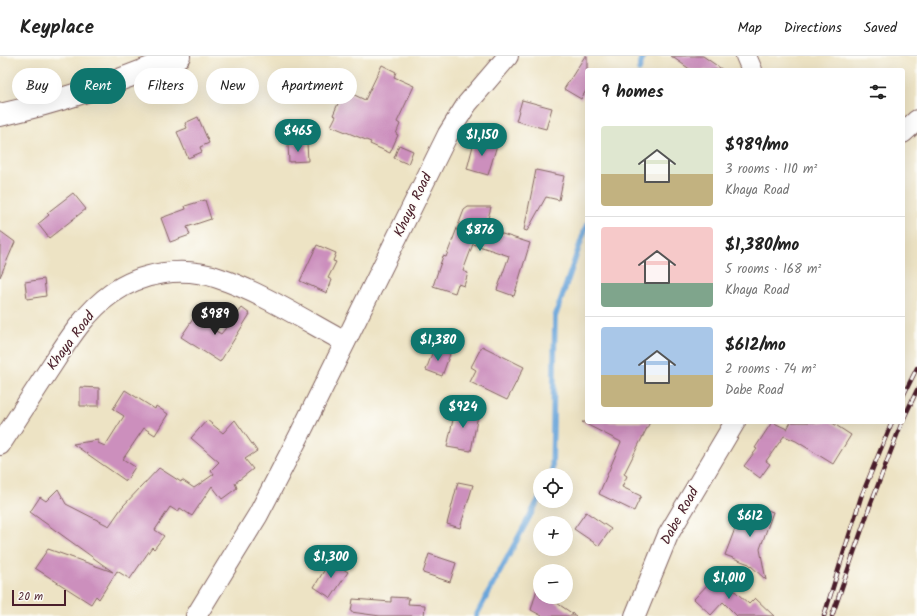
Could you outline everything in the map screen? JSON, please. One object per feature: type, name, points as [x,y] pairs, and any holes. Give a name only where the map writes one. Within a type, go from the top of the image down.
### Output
[{"type":"street","points":[[0,115],[33,108],[98,89],[179,56]]},
{"type":"street","name":"Khaya Road","points":[[196,616],[258,515],[346,342],[448,134],[471,98],[508,56]]},
{"type":"street","points":[[746,56],[751,68]]},
{"type":"street","points":[[905,131],[917,120]]},
{"type":"street","name":"Khaya Road","points":[[0,445],[64,347],[86,318],[111,294],[138,279],[167,272],[191,272],[219,278],[256,294],[346,342]]},
{"type":"street","name":"Dabe Road","points":[[635,616],[668,535],[734,424]]},
{"type":"building","points":[[585,56],[587,56],[587,68],[585,68],[585,92],[581,99],[564,89]]},
{"type":"building","points":[[671,56],[703,56],[720,68],[688,68]]},
{"type":"building","points":[[382,65],[396,72],[394,77],[414,86],[397,122],[400,124],[396,134],[398,135],[390,153],[370,144],[371,142],[331,126],[336,116],[333,115],[338,104],[357,104],[357,96],[365,100]]},
{"type":"building","points":[[522,100],[552,108],[546,129],[516,121]]},
{"type":"building","points":[[198,117],[209,143],[200,147],[202,152],[188,158],[177,132],[187,128],[185,123]]},
{"type":"building","points":[[475,138],[497,145],[488,175],[467,169]]},
{"type":"building","points":[[307,143],[308,161],[289,162],[288,145]]},
{"type":"building","points":[[399,145],[413,151],[408,164],[394,158]]},
{"type":"building","points":[[536,170],[564,176],[559,200],[546,197],[527,231],[524,230]]},
{"type":"building","points":[[73,193],[86,209],[49,238],[38,224],[49,215],[47,213]]},
{"type":"building","points":[[205,200],[211,219],[187,227],[190,235],[170,242],[161,218],[186,209],[185,206]]},
{"type":"building","points":[[468,207],[491,207],[486,226],[491,227],[490,230],[530,243],[514,296],[497,290],[509,256],[473,244],[463,271],[468,273],[464,286],[458,284],[455,293],[433,286],[443,256],[446,257],[464,210]]},
{"type":"building","points":[[0,231],[15,242],[0,277]]},
{"type":"building","points":[[317,245],[336,253],[333,261],[336,262],[328,278],[332,280],[327,293],[300,281]]},
{"type":"building","points":[[44,279],[46,296],[27,299],[25,282]]},
{"type":"building","points":[[242,308],[250,314],[220,362],[181,337],[193,319],[205,327],[206,325],[221,334]]},
{"type":"building","points":[[482,346],[524,367],[507,400],[470,382],[476,370],[471,367]]},
{"type":"building","points":[[434,348],[450,354],[442,376],[426,370]]},
{"type":"building","points":[[80,387],[99,388],[99,406],[80,406]]},
{"type":"building","points":[[125,390],[155,409],[156,406],[168,414],[155,435],[144,428],[123,459],[135,467],[126,481],[73,444],[98,440],[98,443],[105,446],[124,416],[113,409]]},
{"type":"building","points":[[456,406],[479,410],[471,451],[447,447]]},
{"type":"building","points":[[207,420],[223,433],[235,420],[257,451],[245,459],[253,469],[235,483],[237,488],[222,499],[212,486],[192,516],[180,508],[178,512],[170,507],[155,530],[164,536],[154,549],[152,547],[130,579],[117,571],[99,599],[96,596],[91,604],[35,568],[48,549],[113,572],[30,512],[40,497],[46,501],[58,489],[66,504],[109,526],[123,506],[159,468],[181,482],[182,480],[194,488],[214,474],[211,470],[219,462],[191,438]]},
{"type":"building","points":[[586,424],[649,424],[624,474],[627,476],[622,487],[641,496],[634,511],[599,494],[621,442]]},
{"type":"building","points":[[771,424],[776,424],[787,429],[790,424],[834,424],[851,435],[833,464],[796,441],[784,436],[766,461],[770,464],[760,478],[744,466],[757,449],[755,448]]},
{"type":"building","points":[[458,482],[473,485],[460,528],[447,524]]},
{"type":"building","points":[[753,507],[759,507],[773,512],[760,549],[766,580],[749,564],[725,555],[742,510],[750,513]]},
{"type":"building","points":[[586,512],[611,529],[599,546],[574,529]]},
{"type":"building","points":[[429,554],[456,563],[450,582],[423,573]]},
{"type":"building","points":[[330,561],[348,572],[331,598],[314,587]]},
{"type":"building","points":[[716,574],[749,604],[755,598],[774,616],[737,616],[723,602],[711,615],[694,599],[710,582],[712,584]]},
{"type":"building","points":[[391,597],[409,598],[408,604],[425,605],[424,616],[380,616],[351,612],[353,599],[391,602]]},
{"type":"building","points":[[533,603],[558,604],[576,616],[542,616],[531,610]]},
{"type":"waterway","points":[[640,68],[643,56]]},
{"type":"waterway","points":[[552,468],[555,317],[585,230]]},
{"type":"waterway","points":[[476,616],[534,508]]},
{"type":"railway","points":[[905,392],[917,368]]},
{"type":"railway","points":[[905,416],[917,390]]},
{"type":"railway","points":[[824,616],[861,497],[891,424]]},
{"type":"railway","points":[[832,616],[871,503],[901,424]]}]
